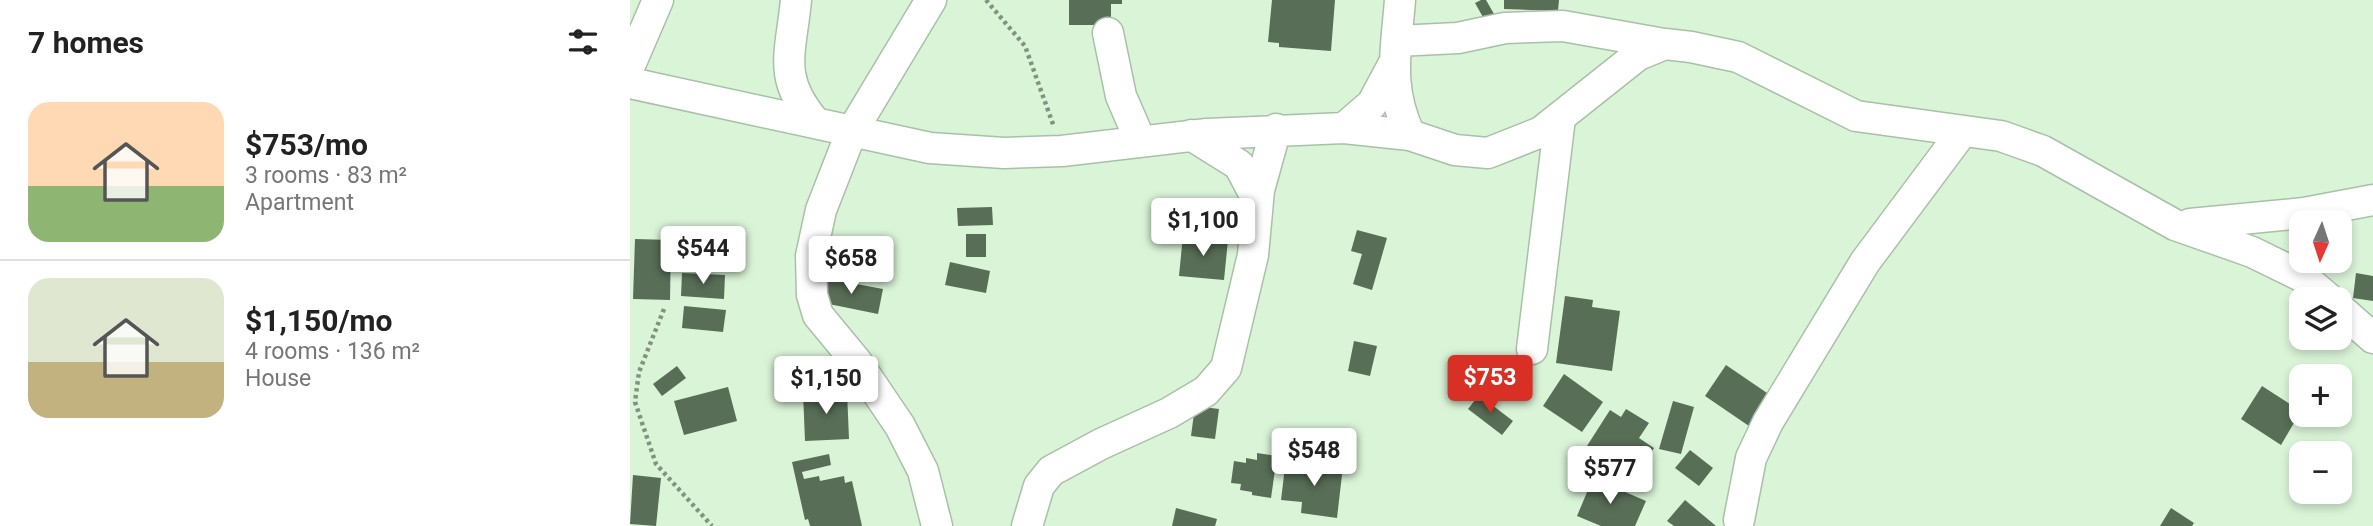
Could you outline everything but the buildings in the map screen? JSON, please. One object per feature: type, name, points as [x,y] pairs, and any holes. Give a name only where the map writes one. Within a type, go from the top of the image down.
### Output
[{"type":"street","points":[[796,0],[788,75],[794,96],[814,121]]},
{"type":"street","points":[[1400,0],[1396,51],[1397,107],[1409,135]]},
{"type":"street","points":[[930,1],[850,133],[821,210],[811,256],[812,295],[818,314],[856,361],[900,426],[923,471],[937,526]]},
{"type":"street","points":[[630,65],[651,5]]},
{"type":"street","points":[[1396,51],[1505,29],[1563,26],[1738,57],[1856,116],[2000,136],[2043,151],[2175,225],[2252,252],[2303,277],[2315,287]]},
{"type":"street","points":[[1108,33],[1121,96],[1140,140]]},
{"type":"street","points":[[630,83],[814,121],[850,133],[930,148],[1004,153],[1062,151],[1191,135],[1276,129],[1344,128],[1409,135],[1455,150],[1488,153],[1520,143],[1560,118],[1637,55],[1665,44]]},
{"type":"street","points":[[1344,128],[1372,104],[1396,51]]},
{"type":"street","points":[[1532,349],[1560,118]]},
{"type":"street","points":[[1027,526],[1039,486],[1051,471],[1101,444],[1169,413],[1206,391],[1226,368],[1253,255],[1258,201],[1276,129]]},
{"type":"street","points":[[1739,520],[1751,458],[1768,422],[1865,262],[1962,132]]},
{"type":"street","points":[[1191,135],[1239,165],[1258,201]]},
{"type":"street","points":[[2175,225],[2304,213],[2373,200]]},
{"type":"street","points":[[2352,320],[2373,338]]},
{"type":"path","points":[[986,0],[1025,46],[1062,151]]},
{"type":"path","points":[[664,309],[639,372],[635,402],[656,464],[712,526]]}]
